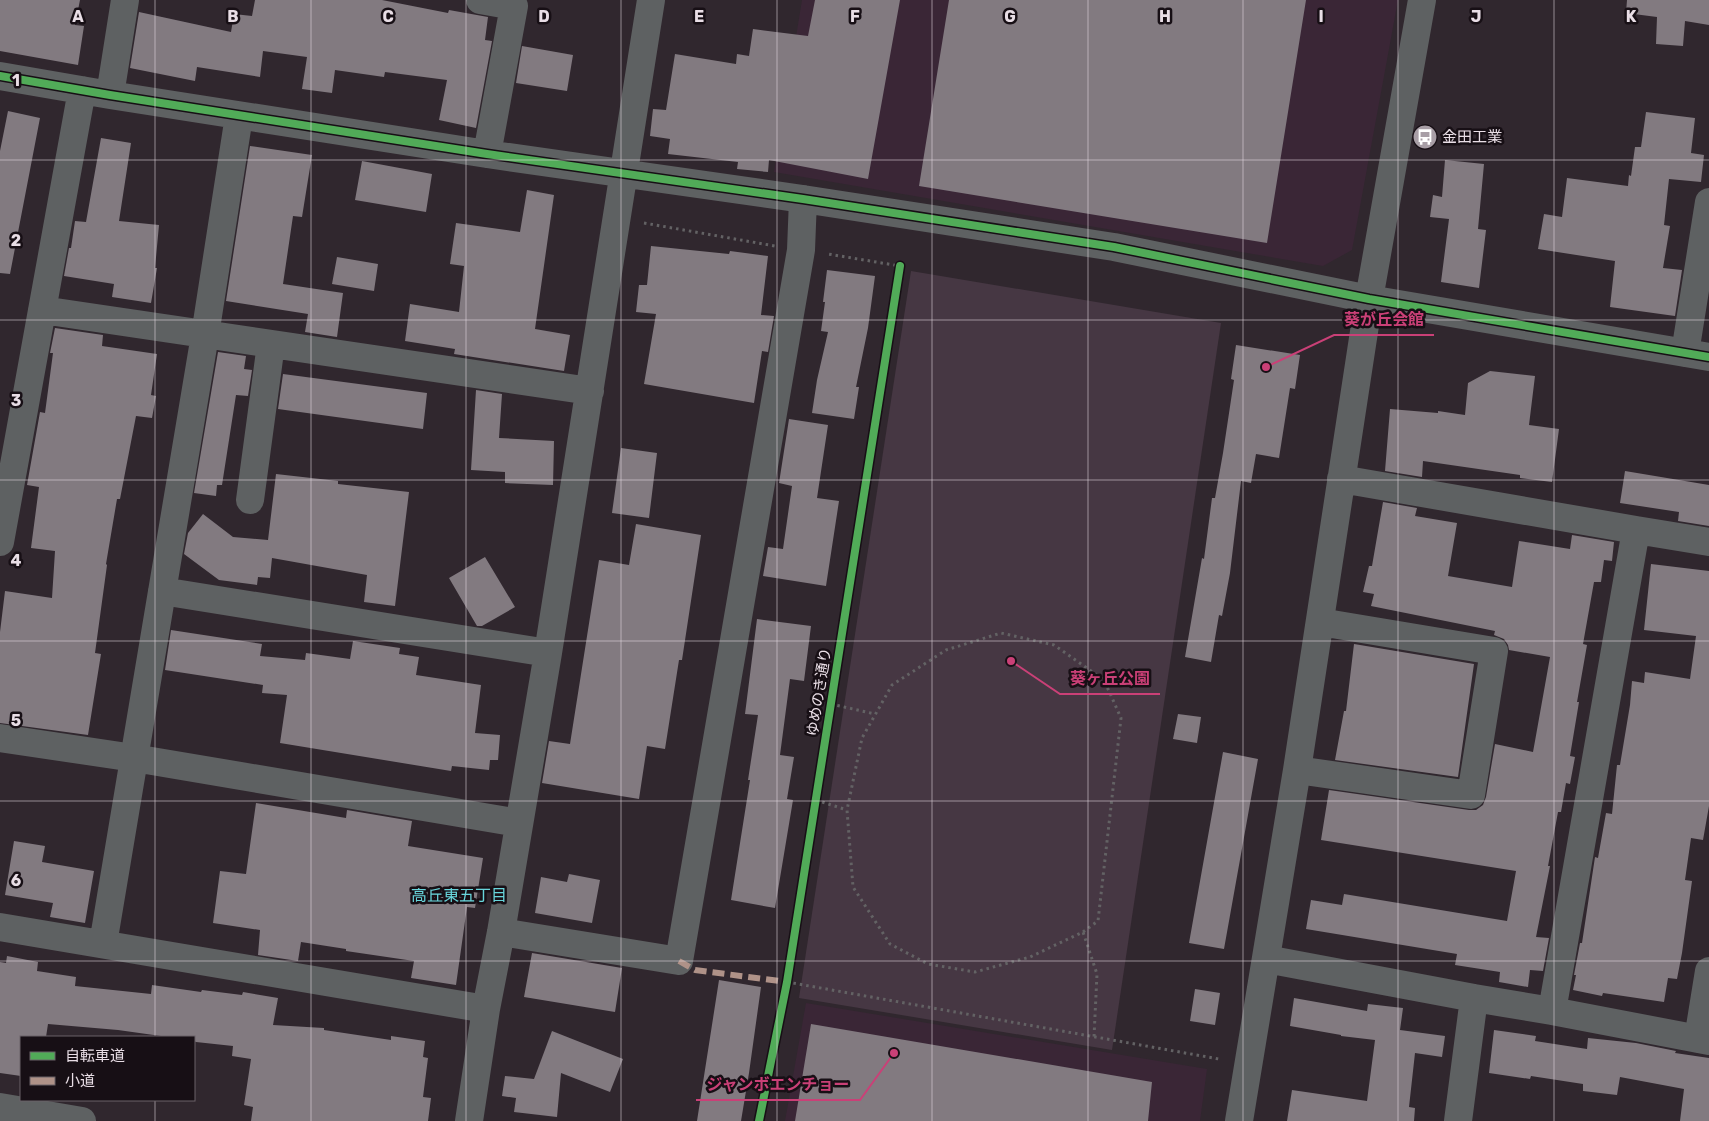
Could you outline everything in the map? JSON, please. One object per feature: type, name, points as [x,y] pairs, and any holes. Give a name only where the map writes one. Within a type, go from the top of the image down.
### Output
[{"type":"street","points":[[110,95],[126,0]]},
{"type":"street","points":[[480,0],[514,6],[487,154]]},
{"type":"street","points":[[469,1121],[486,1009],[501,932],[548,653],[651,0]]},
{"type":"street","points":[[1239,1121],[1297,770],[1370,298],[1422,0]]},
{"type":"street","points":[[0,76],[239,116],[1114,247],[1370,298],[1697,355],[1709,202]]},
{"type":"street","points":[[0,542],[82,90]]},
{"type":"street","points":[[103,944],[205,335],[239,116]]},
{"type":"street","points":[[501,932],[679,961],[801,250],[803,199]]},
{"type":"street","points":[[42,310],[590,391]]},
{"type":"street","points":[[250,500],[272,344]]},
{"type":"street","points":[[1341,478],[1709,542]]},
{"type":"street","points":[[1552,1011],[1636,530]]},
{"type":"street","points":[[162,591],[548,653]]},
{"type":"street","points":[[1297,770],[1471,795],[1494,652],[1320,622]]},
{"type":"street","points":[[0,738],[134,758],[518,823]]},
{"type":"street","points":[[0,927],[486,1009]]},
{"type":"street","points":[[1266,959],[1704,1040],[1709,971]]},
{"type":"street","points":[[1458,1121],[1474,998]]},
{"type":"street","points":[[0,1107],[82,1121]]},
{"type":"path","points":[[1001,633],[1054,645],[1104,680],[1121,718],[1098,921],[1083,932],[1030,957],[975,972],[928,964],[890,944],[853,888],[847,810],[862,738],[892,685],[946,650],[1001,633]]},
{"type":"path","points":[[831,704],[875,714]]},
{"type":"path","points":[[816,800],[847,810]]},
{"type":"path","points":[[1083,932],[1098,974],[1094,1037]]},
{"type":"path","points":[[787,982],[1219,1059]]},
{"type":"shaded area","points":[[802,0],[1398,0],[1352,250],[1323,266],[774,172]]},
{"type":"shaded area","points":[[911,271],[1221,323],[1112,1050],[799,998]]},
{"type":"shaded area","points":[[806,1003],[1207,1069],[1200,1121],[785,1121]]},
{"type":"building","points":[[0,0],[80,0],[75,25],[84,26],[78,65],[0,51]]},
{"type":"building","points":[[255,0],[382,0],[448,13],[449,10],[488,17],[485,40],[492,41],[476,128],[439,120],[447,80],[385,72],[384,77],[335,70],[332,93],[302,89],[307,57],[263,51],[260,77],[197,67],[195,81],[130,68],[139,12],[231,32],[234,14],[252,16]]},
{"type":"building","points":[[815,0],[900,0],[868,179],[769,160],[768,172],[737,169],[738,162],[668,154],[670,139],[650,136],[653,109],[666,110],[675,54],[736,64],[737,54],[749,56],[753,29],[808,36]]},
{"type":"building","points":[[949,0],[1306,0],[1267,243],[919,186]]},
{"type":"building","points":[[1627,0],[1709,0],[1709,25],[1685,21],[1683,46],[1656,44],[1657,17],[1626,13]]},
{"type":"building","points":[[522,46],[573,55],[567,91],[516,83]]},
{"type":"building","points":[[8,111],[40,118],[10,274],[0,273],[0,151]]},
{"type":"building","points":[[1646,112],[1695,118],[1691,153],[1704,155],[1701,182],[1669,179],[1664,225],[1670,226],[1663,268],[1682,270],[1675,316],[1610,307],[1615,261],[1538,249],[1544,214],[1562,217],[1567,178],[1628,186],[1635,147],[1641,147]]},
{"type":"building","points":[[101,138],[131,143],[119,221],[159,225],[155,268],[157,268],[151,303],[112,297],[114,284],[64,276],[75,221],[86,222]]},
{"type":"building","points":[[250,146],[312,155],[302,217],[293,216],[283,284],[343,293],[337,337],[305,332],[308,314],[226,301]]},
{"type":"building","points":[[1445,160],[1484,164],[1478,229],[1486,230],[1479,288],[1441,282],[1449,219],[1430,217],[1433,195],[1442,197]]},
{"type":"building","points":[[362,161],[432,174],[426,212],[355,200]]},
{"type":"building","points":[[527,190],[554,195],[535,329],[570,335],[564,371],[454,354],[455,349],[405,341],[410,304],[459,312],[464,266],[450,264],[456,223],[520,232]]},
{"type":"building","points":[[651,246],[729,254],[730,251],[768,256],[761,315],[774,316],[768,352],[762,351],[754,403],[644,384],[656,314],[636,312],[639,285],[647,285]]},
{"type":"building","points":[[337,257],[378,264],[374,291],[332,284]]},
{"type":"building","points":[[827,270],[875,276],[868,328],[856,387],[859,387],[854,419],[812,413],[828,332],[821,331]]},
{"type":"building","points":[[55,328],[103,335],[102,346],[157,354],[151,395],[156,396],[152,418],[136,416],[120,499],[117,499],[106,564],[95,653],[101,654],[88,735],[0,723],[0,632],[5,591],[52,598],[55,551],[31,548],[39,487],[27,485],[40,412],[45,413],[53,353],[50,353]]},
{"type":"building","points":[[1236,345],[1300,355],[1295,389],[1290,388],[1279,458],[1256,454],[1251,483],[1241,481],[1230,573],[1222,616],[1219,615],[1211,662],[1185,657],[1202,558],[1204,559],[1212,498],[1215,498],[1223,453],[1234,380],[1231,379]]},
{"type":"building","points":[[218,352],[246,356],[244,369],[252,370],[248,396],[236,395],[222,485],[217,485],[216,496],[194,493]]},
{"type":"building","points":[[1490,371],[1535,376],[1529,425],[1559,429],[1552,482],[1520,478],[1520,475],[1423,461],[1422,477],[1385,471],[1390,409],[1438,413],[1438,411],[1465,415],[1468,383]]},
{"type":"building","points":[[283,374],[427,393],[423,429],[278,409]]},
{"type":"building","points":[[476,390],[502,394],[499,438],[554,441],[553,485],[505,483],[505,472],[471,470]]},
{"type":"building","points":[[789,419],[828,425],[817,498],[839,501],[826,586],[763,576],[768,547],[783,549],[792,486],[779,483]]},
{"type":"building","points":[[621,448],[657,453],[649,518],[612,513]]},
{"type":"building","points":[[1625,471],[1709,485],[1709,526],[1678,521],[1679,512],[1620,503]]},
{"type":"building","points":[[276,474],[338,481],[338,484],[409,492],[395,606],[364,602],[367,575],[272,558],[270,578],[258,577],[257,585],[219,580],[184,554],[188,533],[203,514],[233,537],[268,540]]},
{"type":"building","points":[[1383,502],[1417,508],[1415,516],[1457,523],[1448,576],[1512,587],[1519,541],[1570,549],[1572,535],[1614,542],[1612,561],[1604,560],[1601,582],[1594,582],[1583,644],[1587,645],[1570,756],[1575,757],[1570,784],[1566,783],[1561,812],[1558,812],[1536,937],[1549,938],[1543,971],[1530,970],[1528,987],[1499,982],[1500,972],[1455,965],[1457,954],[1306,929],[1311,900],[1342,905],[1344,894],[1507,921],[1516,871],[1321,840],[1329,790],[1476,810],[1483,805],[1486,797],[1495,744],[1533,752],[1550,657],[1509,650],[1504,639],[1494,635],[1495,631],[1371,606],[1374,594],[1363,592],[1369,566],[1372,566]]},
{"type":"building","points":[[636,524],[701,535],[682,660],[679,660],[665,749],[647,746],[639,799],[542,783],[549,741],[570,744],[599,560],[629,565]]},
{"type":"building","points":[[485,557],[515,607],[482,626],[477,626],[449,578]]},
{"type":"building","points":[[1651,564],[1709,571],[1709,806],[1703,840],[1691,838],[1685,880],[1692,881],[1682,953],[1677,979],[1668,978],[1664,1002],[1603,993],[1602,996],[1573,990],[1595,857],[1598,858],[1606,813],[1612,814],[1617,765],[1620,765],[1632,681],[1644,683],[1645,672],[1690,679],[1696,636],[1644,630]]},
{"type":"building","points":[[757,619],[811,626],[804,681],[790,679],[780,755],[794,757],[787,799],[793,800],[775,908],[731,900],[758,715],[745,714]]},
{"type":"building","points":[[171,630],[262,644],[260,656],[305,660],[306,653],[350,659],[353,641],[400,648],[399,654],[419,657],[416,675],[481,685],[475,733],[500,735],[498,760],[490,760],[489,770],[452,766],[451,771],[280,743],[287,695],[262,693],[263,685],[165,670]]},
{"type":"building","points":[[1354,644],[1474,664],[1458,777],[1335,760],[1344,711],[1346,711]]},
{"type":"building","points":[[1178,714],[1201,717],[1197,743],[1173,739]]},
{"type":"building","points":[[1223,752],[1258,759],[1224,949],[1189,943]]},
{"type":"building","points":[[256,803],[346,818],[347,810],[412,821],[408,846],[483,858],[475,908],[467,907],[456,985],[411,978],[414,961],[301,942],[298,961],[258,955],[260,930],[213,923],[220,871],[246,874]]},
{"type":"building","points":[[14,841],[45,846],[42,862],[94,871],[85,923],[50,917],[53,903],[5,895]]},
{"type":"building","points":[[569,874],[600,880],[592,923],[535,913],[541,877],[567,882]]},
{"type":"building","points":[[532,953],[622,968],[615,1012],[524,997]]},
{"type":"building","points":[[7,956],[38,962],[37,971],[76,977],[75,986],[151,994],[152,985],[201,992],[202,990],[242,995],[243,992],[278,998],[273,1025],[324,1028],[324,1030],[391,1040],[391,1036],[425,1041],[423,1057],[428,1058],[423,1097],[431,1098],[428,1121],[251,1121],[253,1107],[244,1105],[251,1059],[232,1056],[233,1046],[196,1042],[195,1036],[161,1036],[48,1024],[46,1036],[20,1036],[20,1076],[0,1073],[0,962],[6,963]]},
{"type":"building","points":[[719,980],[761,987],[749,1073],[741,1121],[697,1121]]},
{"type":"building","points":[[1195,989],[1220,993],[1215,1025],[1190,1021]]},
{"type":"building","points":[[1294,998],[1367,1011],[1368,1004],[1403,1008],[1400,1030],[1445,1036],[1442,1057],[1415,1053],[1409,1107],[1415,1108],[1414,1121],[1287,1121],[1292,1090],[1367,1101],[1375,1040],[1341,1036],[1290,1026]]},
{"type":"building","points":[[811,1024],[1152,1082],[1148,1121],[795,1121]]},
{"type":"building","points":[[1494,1030],[1536,1036],[1535,1041],[1587,1049],[1588,1038],[1636,1043],[1676,1051],[1675,1053],[1709,1058],[1709,1121],[1680,1121],[1684,1089],[1620,1077],[1617,1095],[1583,1091],[1583,1084],[1531,1076],[1530,1079],[1489,1073]]},
{"type":"building","points":[[552,1031],[623,1059],[610,1092],[561,1073],[557,1117],[514,1112],[516,1098],[502,1096],[505,1076],[534,1079]]},
{"type":"marked path","points":[[679,961],[695,970],[787,982]]},
{"type":"cycle path","points":[[0,76],[487,154],[803,199],[1114,247],[1369,299],[1709,357]]},
{"type":"cycle path","name":"ゆめのき通り","points":[[759,1121],[787,982],[900,266]]},
{"type":"place","name":"金田工業","points":[[1425,137]]},
{"type":"place","name":"葵が丘会館","points":[[1266,367]]},
{"type":"place","name":"葵ヶ丘公園","points":[[1011,661]]},
{"type":"place","name":"ジャンボエンチョー","points":[[894,1053]]},
{"type":"district","name":"高丘東五丁目","points":[[459,895]]}]
